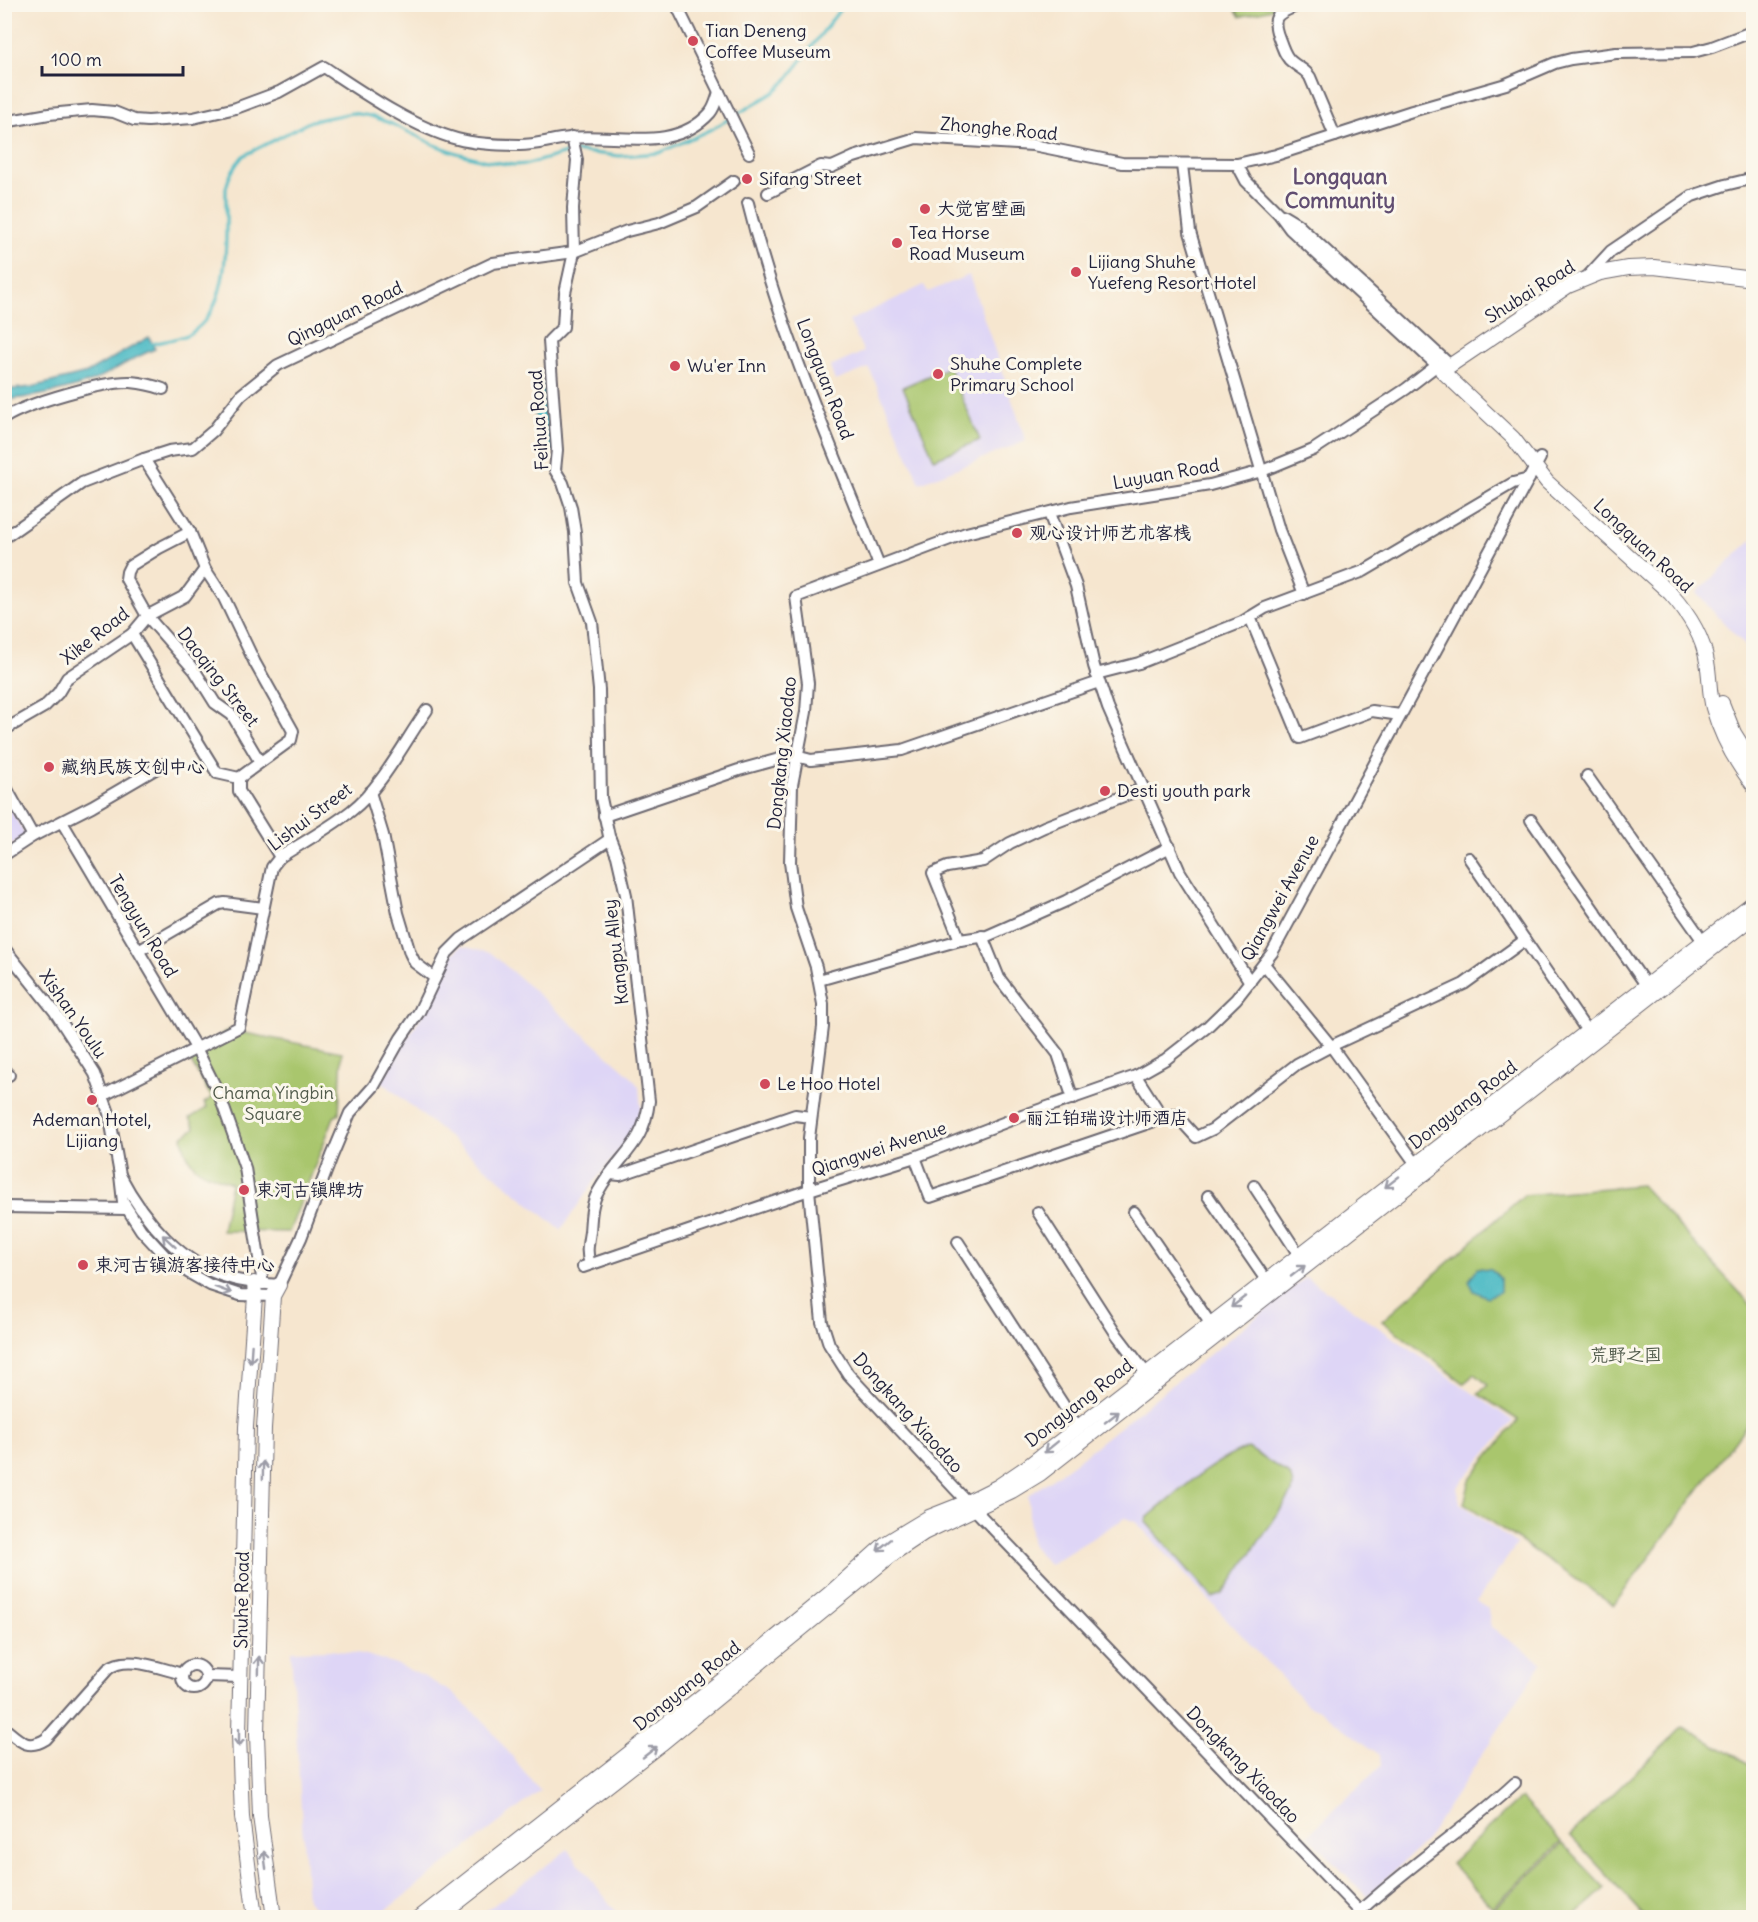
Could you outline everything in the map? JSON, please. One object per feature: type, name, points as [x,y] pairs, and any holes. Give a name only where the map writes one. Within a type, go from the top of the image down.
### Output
[{"type":"main road","name":"Shubai Road","points":[[1443,367],[1557,293],[1587,277],[1614,270],[1654,267],[1754,279]]},
{"type":"main road","name":"Longquan Road","points":[[1443,367],[1513,438],[1547,482],[1670,593],[1685,611],[1695,627],[1707,659],[1711,699],[1721,730],[1731,752],[1754,786]]},
{"type":"main road","name":"Longquan Road","points":[[1535,468],[1554,476],[1676,587],[1692,605],[1703,623],[1716,656],[1724,712],[1737,739],[1754,765]]},
{"type":"main road","name":"Dongyang Road","points":[[438,1917],[661,1744],[894,1553],[1013,1477],[1754,902]]},
{"type":"main road","name":"Dongyang Road","points":[[419,1917],[758,1652],[886,1543],[929,1517],[1012,1491],[1040,1474],[1754,916]]},
{"type":"main road","name":"Shuhe Road","points":[[255,1917],[242,1817],[239,1753],[246,1428],[258,1288]]},
{"type":"main road","name":"Shuhe Road","points":[[274,1917],[260,1816],[257,1734],[264,1428],[276,1290]]},
{"type":"street","points":[[676,4],[749,153]]},
{"type":"street","points":[[1301,4],[1280,13],[1275,18],[1275,28],[1287,57],[1305,70],[1310,77],[1335,136]]},
{"type":"street","name":"Zhonghe Road","points":[[768,193],[821,166],[832,167],[854,157],[916,138],[1033,145],[1122,163],[1237,164],[1506,84],[1554,63],[1616,53],[1693,52],[1754,31]]},
{"type":"street","points":[[4,122],[49,114],[92,110],[114,112],[134,120],[193,118],[236,108],[279,92],[324,67],[423,125],[456,138],[522,145],[637,140],[670,135],[690,127],[711,112],[721,95]]},
{"type":"street","name":"Feihua Road","points":[[573,141],[578,160],[573,208],[574,252],[565,293],[563,327],[549,341],[557,450],[555,470],[563,483],[571,507],[578,584],[592,622]]},
{"type":"street","points":[[1237,164],[1246,181],[1280,214],[1297,224],[1443,367]]},
{"type":"street","points":[[1182,165],[1190,232],[1279,530],[1304,594]]},
{"type":"street","points":[[1587,277],[1611,251],[1692,196],[1754,178]]},
{"type":"street","name":"Qingquan Road","points":[[4,538],[82,483],[169,451],[193,448],[213,431],[241,395],[278,365],[493,263],[574,252],[627,231],[659,223],[697,207],[734,181]]},
{"type":"street","name":"Longquan Road","points":[[748,203],[763,263],[805,383],[879,565]]},
{"type":"street","name":"Luyuan Road","points":[[796,597],[966,533],[1071,507],[1210,485],[1262,471],[1313,450],[1366,414],[1443,367]]},
{"type":"street","points":[[4,418],[34,404],[114,383],[142,383],[163,389]]},
{"type":"street","points":[[132,634],[218,773],[239,778],[291,740],[293,731],[255,663],[225,598],[205,569],[190,532],[144,459]]},
{"type":"street","points":[[604,816],[739,770],[796,756],[811,760],[902,750],[1139,663],[1250,618],[1265,608],[1364,571],[1535,468]]},
{"type":"street","name":"Qiangwei Avenue","points":[[586,1265],[808,1190],[915,1157],[1016,1118],[1136,1076],[1166,1059],[1195,1038],[1220,1015],[1264,964],[1535,468]]},
{"type":"street","points":[[1049,513],[1076,586],[1098,678],[1108,708],[1180,872],[1250,982]]},
{"type":"street","name":"Daoqing Street","points":[[190,532],[130,566],[127,572],[128,583],[147,616],[195,671],[215,703],[232,715],[261,762]]},
{"type":"street","name":"Xike Road","points":[[4,730],[44,706],[58,693],[67,678],[132,634],[147,616],[185,596],[205,569]]},
{"type":"street","name":"Dongkang Xiaodao","points":[[796,597],[808,683],[806,712],[796,756],[790,808],[791,877],[796,908],[819,980],[823,1004],[823,1027],[809,1138],[808,1190],[822,1322],[833,1352],[854,1381],[1363,1914]]},
{"type":"street","points":[[1250,618],[1300,738],[1372,711],[1400,715]]},
{"type":"street","name":"Kangpu Alley","points":[[586,1265],[593,1204],[610,1174],[643,1131],[649,1101],[626,895],[604,816],[599,690],[592,622]]},
{"type":"street","name":"Lishui Street","points":[[196,1048],[239,1026],[272,867],[280,857],[352,810],[370,792],[427,710]]},
{"type":"street","points":[[4,855],[33,836],[92,806],[164,764]]},
{"type":"street","points":[[1587,776],[1703,941]]},
{"type":"street","points":[[239,778],[239,791],[280,857]]},
{"type":"street","points":[[4,784],[33,836]]},
{"type":"street","points":[[960,940],[933,873],[947,867],[983,861],[1010,843],[1044,827],[1144,788]]},
{"type":"street","points":[[370,792],[383,836],[398,913],[410,953],[415,963],[435,978]]},
{"type":"street","points":[[1531,820],[1646,985]]},
{"type":"street","name":"Tengyun Road","points":[[62,822],[196,1048],[219,1094],[245,1167],[258,1288]]},
{"type":"street","points":[[120,1175],[129,1192],[151,1222],[178,1249],[216,1273],[258,1288],[276,1290],[301,1238],[350,1113],[374,1086],[401,1038],[419,1012],[447,953],[461,939],[610,839]]},
{"type":"street","points":[[819,980],[960,940],[982,936],[1066,900],[1170,847]]},
{"type":"street","points":[[1469,858],[1587,1031]]},
{"type":"street","points":[[140,951],[219,904],[263,908]]},
{"type":"street","points":[[982,936],[999,978],[1058,1054],[1073,1099]]},
{"type":"street","points":[[915,1157],[930,1197],[1175,1114],[1196,1137],[1221,1123],[1297,1064],[1464,984],[1525,940]]},
{"type":"street","name":"Xishan Youlu","points":[[4,948],[55,1012],[80,1047],[95,1074],[104,1095],[126,1209]]},
{"type":"street","points":[[1264,964],[1331,1046],[1416,1164]]},
{"type":"street","points":[[104,1095],[196,1048]]},
{"type":"street","points":[[1136,1076],[1163,1118]]},
{"type":"street","points":[[610,1174],[620,1175],[795,1115],[812,1117]]},
{"type":"street","points":[[1254,1186],[1299,1255]]},
{"type":"street","points":[[1208,1196],[1266,1280]]},
{"type":"street","points":[[4,1207],[126,1209],[152,1242],[189,1274],[228,1292],[258,1288]]},
{"type":"street","points":[[1038,1212],[1117,1335],[1146,1373]]},
{"type":"street","points":[[1134,1212],[1210,1323]]},
{"type":"street","points":[[958,1242],[1077,1426]]},
{"type":"street","points":[[4,1728],[21,1742],[39,1743],[46,1739],[108,1669],[117,1663],[128,1662],[183,1674]]},
{"type":"street","points":[[196,1665],[203,1669],[206,1676],[204,1684],[193,1688],[186,1685],[183,1674],[187,1667],[196,1665]]},
{"type":"street","points":[[206,1676],[240,1677]]},
{"type":"street","points":[[1363,1914],[1384,1888],[1486,1810],[1515,1783]]},
{"type":"shaded area","name":"Shuhe Complete Primary School","points":[[969,275],[1026,441],[920,483],[869,368],[835,381],[830,367],[864,352],[849,321],[924,285],[928,292]]},
{"type":"shaded area","points":[[1753,539],[1753,654],[1696,593]]},
{"type":"shaded area","points":[[4,798],[26,836],[4,849]]},
{"type":"shaded area","points":[[461,946],[491,953],[630,1075],[639,1087],[641,1109],[633,1134],[593,1183],[561,1230],[381,1081],[422,1015],[447,959]]},
{"type":"shaded area","points":[[1306,1277],[1513,1421],[1457,1487],[1460,1503],[1517,1544],[1477,1601],[1488,1609],[1491,1628],[1542,1663],[1425,1842],[1367,1897],[1308,1835],[1381,1766],[1380,1755],[1319,1710],[1307,1705],[1136,1522],[1125,1518],[1049,1565],[1032,1546],[1030,1533],[1028,1496],[1082,1457]]},
{"type":"shaded area","points":[[330,1650],[363,1654],[396,1664],[452,1693],[481,1718],[540,1791],[377,1917],[323,1917],[307,1900],[291,1651]]},
{"type":"shaded area","points":[[568,1849],[620,1917],[478,1917]]},
{"type":"green space","points":[[1233,5],[1288,5],[1240,17]]},
{"type":"green space","points":[[949,367],[980,440],[934,459],[903,387]]},
{"type":"green space","name":"Chama Yingbin Square","points":[[229,1030],[342,1052],[339,1114],[334,1117],[289,1232],[222,1231],[231,1183],[198,1168],[188,1157],[185,1148],[182,1137],[195,1128],[190,1118],[207,1108],[204,1103],[212,1098],[187,1055]]},
{"type":"green space","name":"荒野之国","points":[[1641,1185],[1753,1307],[1753,1416],[1614,1605],[1464,1503],[1471,1477],[1518,1420],[1478,1394],[1488,1385],[1475,1374],[1464,1383],[1382,1321],[1524,1195]]},
{"type":"green space","points":[[1248,1448],[1290,1475],[1293,1485],[1292,1493],[1223,1594],[1213,1598],[1146,1522],[1148,1517],[1208,1469]]},
{"type":"green space","points":[[1683,1727],[1753,1766],[1753,1917],[1653,1918],[1643,1914],[1570,1835]]},
{"type":"green space","points":[[1521,1798],[1562,1842],[1492,1907],[1451,1863]]},
{"type":"green space","points":[[1563,1844],[1605,1888],[1573,1917],[1502,1917],[1493,1909]]},
{"type":"water","points":[[149,337],[155,349],[92,381],[49,394],[5,400],[4,390],[32,387],[87,373]]},
{"type":"water","points":[[544,381],[555,451],[549,452],[538,436],[534,411],[535,391]]},
{"type":"water","points":[[1477,1268],[1491,1269],[1500,1278],[1500,1292],[1487,1297],[1474,1291],[1469,1281]]},
{"type":"waterway","points":[[149,345],[189,334],[203,322],[214,307],[224,268],[226,188],[237,163],[243,156],[311,121],[352,113],[371,116],[457,153],[514,165],[528,164],[573,151],[620,156],[659,153],[712,129],[773,93],[786,81],[844,4]]},
{"type":"place","name":"Tian Deneng Coffee Museum","points":[[693,41]]},
{"type":"place","name":"Sifang Street","points":[[747,179]]},
{"type":"place","name":"大觉宫壁画","points":[[925,209]]},
{"type":"place","name":"Tea Horse Road Museum","points":[[897,243]]},
{"type":"place","name":"Lijiang Shuhe Yuefeng Resort Hotel","points":[[1076,272]]},
{"type":"place","name":"Wu'er Inn","points":[[675,366]]},
{"type":"place","name":"Shuhe Complete Primary School","points":[[938,374]]},
{"type":"place","name":"观心设计师艺术客栈","points":[[1017,533]]},
{"type":"place","name":"藏纳民族文创中心","points":[[49,767]]},
{"type":"place","name":"Desti youth park","points":[[1105,791]]},
{"type":"place","name":"Le Hoo Hotel","points":[[765,1084]]},
{"type":"place","name":"Ademan Hotel, Lijiang","points":[[92,1100]]},
{"type":"place","name":"丽江铂瑞设计师酒店","points":[[1014,1118]]},
{"type":"place","name":"束河古镇牌坊","points":[[244,1190]]},
{"type":"place","name":"束河古镇游客接待中心","points":[[83,1265]]},
{"type":"district","name":"Longquan Community","points":[[1340,189]]}]
